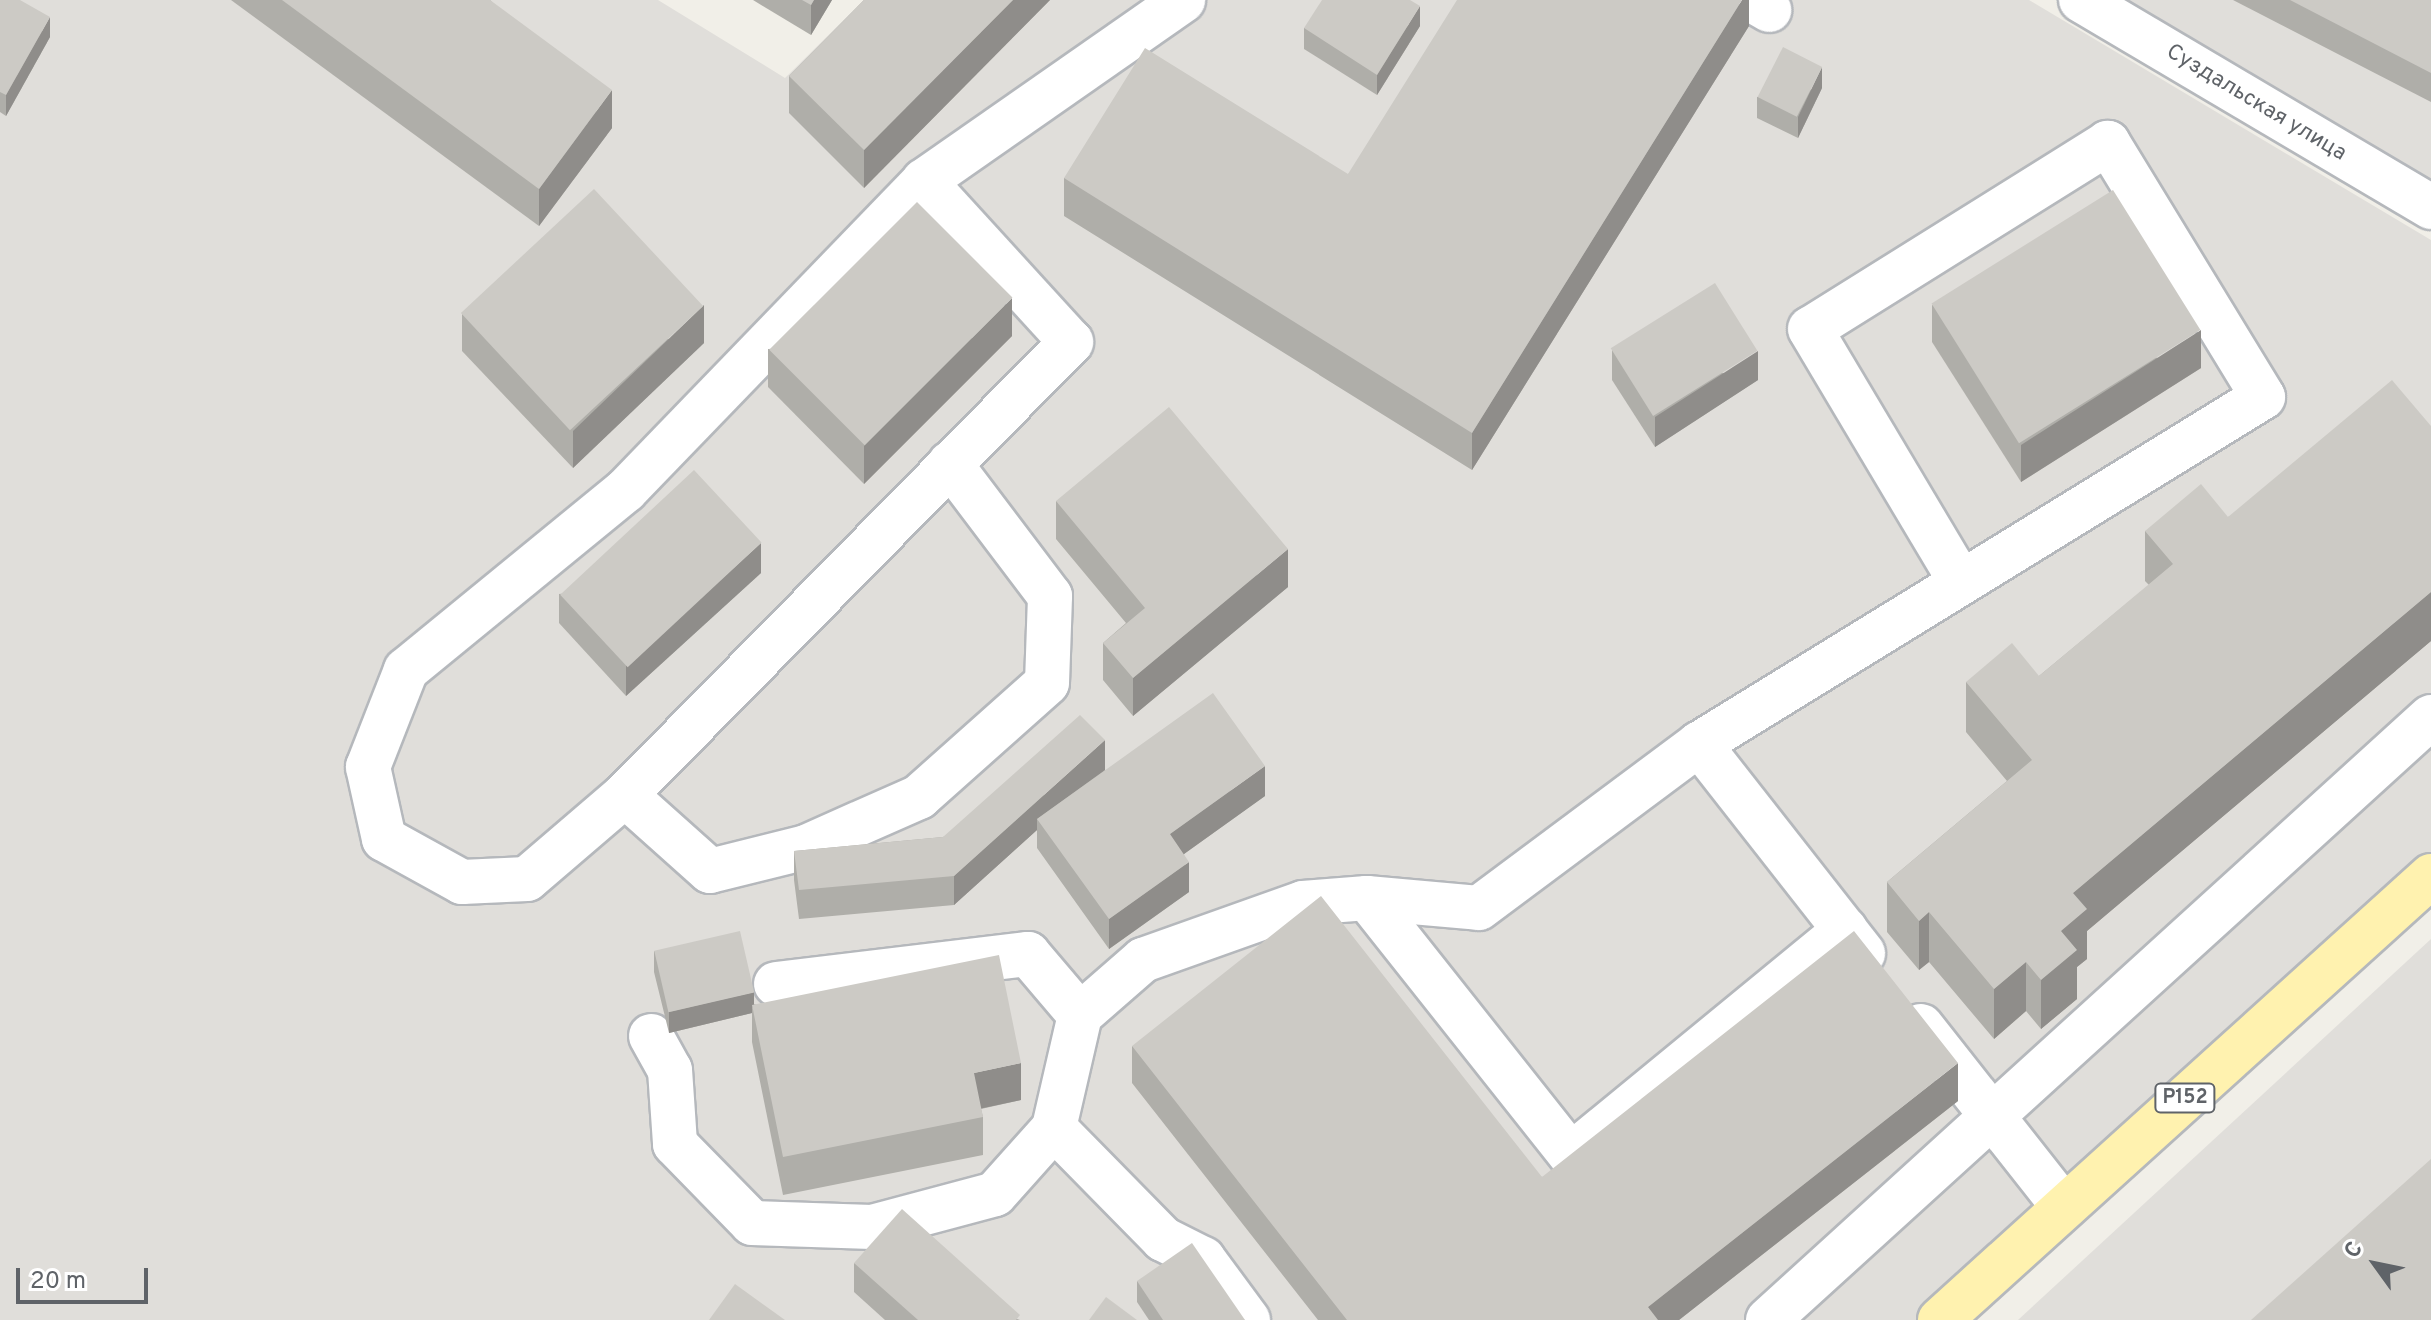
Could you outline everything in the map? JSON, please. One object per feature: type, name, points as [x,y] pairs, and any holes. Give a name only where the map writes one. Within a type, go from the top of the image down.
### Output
[{"type":"main road","name":"Р152","points":[[1940,1320],[2431,876]]},
{"type":"street","points":[[924,181],[1071,342],[625,795],[527,879],[462,882],[384,839],[368,767],[406,670],[626,490],[924,181],[1183,0]]},
{"type":"street","name":"Суздальская улица","points":[[2081,0],[2128,12],[2431,207]]},
{"type":"street","points":[[651,1036],[670,1070],[675,1144],[752,1223],[872,1227],[995,1194],[1054,1128],[1080,1015],[1143,960],[1303,903],[1367,898],[1479,908],[1699,744],[2263,397],[2108,143],[1810,329],[1960,581]]},
{"type":"street","points":[[625,795],[710,871],[806,847],[919,797],[1047,683],[1050,596],[950,464]]},
{"type":"street","points":[[1768,1320],[2431,717]]},
{"type":"street","points":[[1699,744],[2064,1207]]},
{"type":"street","points":[[1367,898],[1571,1155],[1845,930]]},
{"type":"street","points":[[776,984],[1028,954],[1080,1015]]},
{"type":"street","points":[[1054,1128],[1163,1239],[1203,1259],[1248,1320]]},
{"type":"shaded area","points":[[0,0],[658,0],[785,78],[864,0],[2029,0],[2431,240],[2431,855],[1916,1320],[0,1320]]},
{"type":"shaded area","points":[[2121,0],[2431,0],[2431,184]]},
{"type":"shaded area","points":[[2431,939],[2431,1320],[2018,1320]]},
{"type":"building","points":[[0,0],[20,0],[50,17],[6,95],[0,92]]},
{"type":"building","points":[[282,0],[490,0],[612,90],[539,189]]},
{"type":"building","points":[[864,0],[1013,0],[864,150],[789,76]]},
{"type":"building","points":[[1322,0],[1410,0],[1420,6],[1377,75],[1304,28]]},
{"type":"building","points":[[1457,0],[1742,0],[1472,433],[1064,178],[1145,48],[1348,174]]},
{"type":"building","points":[[2290,0],[2431,0],[2431,73]]},
{"type":"building","points":[[1783,47],[1822,67],[1797,117],[1758,97]]},
{"type":"building","points":[[594,189],[703,306],[570,430],[461,313]]},
{"type":"building","points":[[2113,190],[2200,330],[2019,443],[1932,303]]},
{"type":"building","points":[[917,202],[1012,297],[865,445],[769,350]]},
{"type":"building","points":[[1715,283],[1757,351],[1653,416],[1611,348]]},
{"type":"building","points":[[2392,380],[2431,426],[2431,592],[2073,893],[2087,909],[2061,931],[2077,950],[2041,980],[2026,962],[1994,989],[1929,912],[1919,921],[1887,882],[2032,760],[1966,682],[2012,643],[2039,676],[2173,564],[2145,531],[2201,484],[2228,517]]},
{"type":"building","points":[[1169,407],[1288,549],[1133,678],[1103,643],[1145,608],[1056,501]]},
{"type":"building","points":[[694,470],[762,542],[628,667],[560,595]]},
{"type":"building","points":[[1213,693],[1265,766],[1170,834],[1189,862],[1109,919],[1037,819]]},
{"type":"building","points":[[1080,715],[1105,740],[954,876],[799,890],[794,851],[943,837]]},
{"type":"building","points":[[1321,896],[1542,1177],[1854,931],[1958,1063],[1648,1307],[1658,1320],[1347,1320],[1132,1046]]},
{"type":"building","points":[[740,931],[754,992],[668,1012],[654,951]]},
{"type":"building","points":[[999,955],[1021,1063],[974,1073],[983,1117],[783,1157],[752,1005]]},
{"type":"building","points":[[2431,1159],[2431,1320],[2251,1320]]},
{"type":"building","points":[[902,1209],[1020,1315],[1016,1320],[918,1320],[854,1263]]},
{"type":"building","points":[[1192,1243],[1245,1320],[1163,1320],[1137,1281]]},
{"type":"building","points":[[735,1284],[785,1320],[709,1320]]},
{"type":"building","points":[[1106,1297],[1137,1320],[1089,1320]]}]
